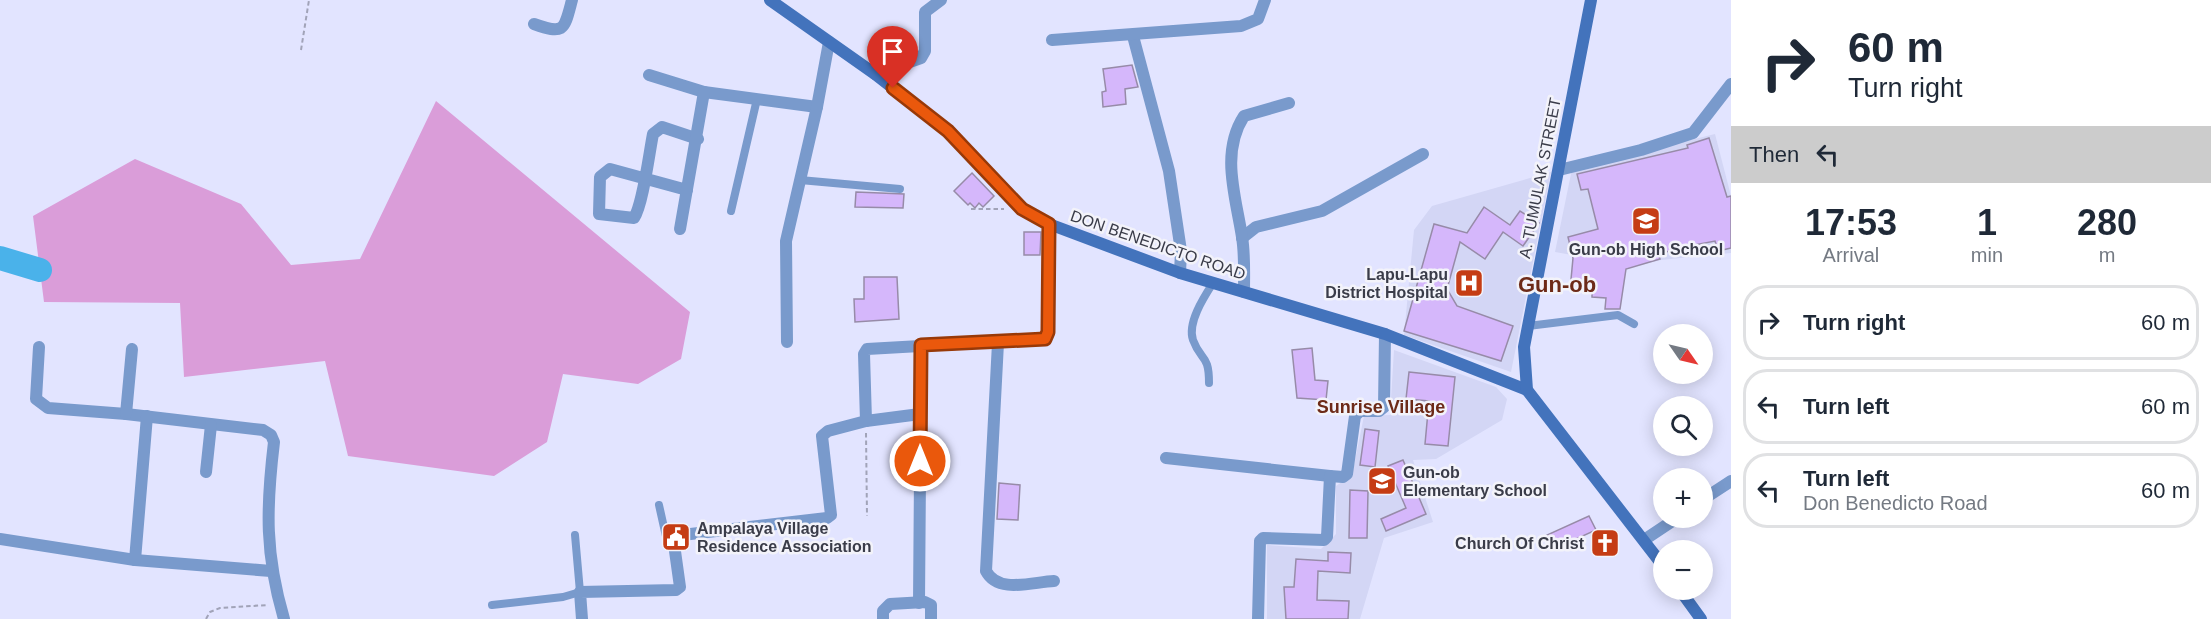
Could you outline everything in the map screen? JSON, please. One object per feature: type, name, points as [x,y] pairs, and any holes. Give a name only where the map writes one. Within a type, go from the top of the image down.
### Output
[{"type":"street","points":[[534,24],[553,31],[560,30],[565,26],[572,0]]},
{"type":"street","name":"DON BENEDICTO ROAD","points":[[770,0],[875,74],[948,131],[1022,209],[1049,224],[1180,273],[1385,334],[1527,390]]},
{"type":"street","points":[[875,74],[921,58],[926,51],[925,12],[941,0]]},
{"type":"street","points":[[1052,40],[1133,36],[1241,26],[1258,19],[1265,0]]},
{"type":"street","name":"A. TUMULAK STREET","points":[[1527,390],[1523,367],[1528,326],[1591,0]]},
{"type":"street","points":[[1133,36],[1169,171],[1181,251],[1180,273]]},
{"type":"street","points":[[787,342],[786,241],[817,107],[829,42]]},
{"type":"street","points":[[649,75],[704,92],[817,107]]},
{"type":"street","points":[[1559,170],[1641,150],[1693,133],[1731,84]]},
{"type":"street","points":[[680,229],[698,139],[704,92]]},
{"type":"street","points":[[1244,292],[1242,238],[1233,196],[1233,138],[1244,116],[1289,104]]},
{"type":"street","points":[[687,190],[643,179],[610,169],[600,177],[599,214],[634,219],[643,179],[656,129],[662,127],[698,139]]},
{"type":"street","points":[[1242,238],[1256,227],[1322,211],[1423,154]]},
{"type":"street","points":[[866,421],[864,354],[867,349],[1045,339],[1048,332],[1049,224]]},
{"type":"street","points":[[1166,458],[1343,477],[1347,474],[1357,413],[1379,411],[1384,407],[1385,334]]},
{"type":"street","points":[[998,343],[987,571],[991,581],[1000,585],[1054,581]]},
{"type":"street","points":[[919,603],[921,345]]},
{"type":"street","points":[[39,347],[36,399],[48,408],[147,416],[263,430],[271,435],[274,442],[267,502],[271,571],[284,619]]},
{"type":"street","points":[[126,414],[132,349]]},
{"type":"street","points":[[1527,390],[1653,552]]},
{"type":"street","points":[[582,619],[580,592],[676,590],[681,584],[674,544],[682,535],[827,518],[833,510],[822,436],[828,431],[866,421],[920,414]]},
{"type":"street","points":[[135,560],[147,416]]},
{"type":"street","points":[[206,472],[211,425]]},
{"type":"street","points":[[1258,619],[1260,540],[1324,540],[1328,534],[1330,476]]},
{"type":"street","points":[[1713,493],[1731,481]]},
{"type":"street","points":[[1644,540],[1662,528]]},
{"type":"street","points":[[0,539],[135,560],[271,571]]},
{"type":"street","points":[[1687,600],[1701,619]]},
{"type":"street","points":[[883,619],[883,610],[890,604],[919,603],[931,605],[931,619]]},
{"type":"lane","points":[[731,211],[757,99]]},
{"type":"lane","points":[[800,180],[900,189]]},
{"type":"lane","points":[[1209,383],[1209,363],[1194,342],[1191,333],[1205,295],[1213,283]]},
{"type":"lane","points":[[1528,326],[1618,315],[1634,324]]},
{"type":"lane","points":[[659,505],[663,534],[667,541],[674,544]]},
{"type":"lane","points":[[492,605],[562,597],[580,592],[575,535]]},
{"type":"path","points":[[301,50],[309,0]]},
{"type":"path","points":[[970,209],[1022,209]]},
{"type":"path","points":[[866,421],[867,516]]},
{"type":"path","points":[[206,619],[210,612],[220,608],[280,606]]},
{"type":"shaded area","points":[[436,101],[690,312],[681,359],[638,384],[563,374],[547,442],[494,476],[348,456],[325,361],[184,377],[180,303],[44,302],[33,216],[135,159],[241,204],[291,265],[360,259]]},
{"type":"shaded area","name":"Gun-ob High School","points":[[1715,134],[1731,196],[1731,253],[1661,260],[1628,268],[1622,245],[1572,255],[1555,252],[1572,169]]},
{"type":"shaded area","name":"Lapu-Lapu District Hospital","points":[[1551,172],[1511,372],[1404,335],[1414,230],[1432,206]]},
{"type":"shaded area","name":"Gun-ob Elementary School","points":[[1394,350],[1496,387],[1507,399],[1502,420],[1436,459],[1413,460],[1433,522],[1384,538],[1360,619],[1267,619],[1267,545],[1321,549],[1336,534],[1336,486],[1352,475],[1364,416],[1390,415]]},
{"type":"building","points":[[1132,65],[1138,87],[1125,89],[1126,104],[1103,107],[1102,92],[1106,91],[1103,69]]},
{"type":"building","name":"Gun-ob High School","points":[[1709,138],[1727,197],[1731,196],[1731,248],[1718,251],[1715,241],[1689,246],[1658,254],[1660,259],[1626,269],[1620,309],[1605,309],[1606,298],[1592,297],[1592,292],[1570,290],[1573,258],[1568,237],[1598,229],[1588,189],[1581,190],[1577,174],[1688,148],[1687,145]]},
{"type":"building","points":[[972,173],[994,196],[983,207],[979,203],[975,208],[970,203],[968,205],[954,191]]},
{"type":"building","points":[[856,192],[904,194],[903,208],[855,207]]},
{"type":"building","points":[[1484,207],[1510,225],[1520,211],[1539,223],[1523,246],[1503,232],[1485,259],[1460,242],[1447,289],[1457,306],[1513,326],[1501,361],[1404,331],[1434,224],[1467,233]]},
{"type":"building","points":[[1024,232],[1041,232],[1040,255],[1024,255]]},
{"type":"building","points":[[864,277],[897,277],[899,319],[855,322],[854,299],[864,299]]},
{"type":"building","points":[[1312,348],[1315,380],[1328,381],[1326,400],[1297,398],[1292,350]]},
{"type":"building","points":[[1409,372],[1455,377],[1448,446],[1425,444],[1429,401],[1406,399]]},
{"type":"building","points":[[1365,429],[1379,431],[1375,467],[1360,465]]},
{"type":"building","points":[[1403,460],[1426,514],[1386,531],[1381,519],[1406,508],[1388,466]]},
{"type":"building","points":[[999,483],[1020,485],[1018,520],[997,519]]},
{"type":"building","points":[[1350,490],[1368,491],[1367,538],[1349,538]]},
{"type":"building","points":[[1589,516],[1596,530],[1554,549],[1547,535]]},
{"type":"building","points":[[1328,552],[1351,553],[1350,573],[1318,571],[1317,600],[1349,601],[1348,619],[1286,619],[1284,587],[1294,587],[1296,559],[1328,561]]},
{"type":"waterway","points":[[0,258],[40,270]]},
{"type":"place","name":"Gun-ob High School","points":[[1646,221]]},
{"type":"place","name":"Lapu-Lapu District Hospital","points":[[1469,283]]},
{"type":"place","name":"Gun-ob Elementary School","points":[[1382,481]]},
{"type":"place","name":"Ampalaya Village Residence Association","points":[[676,537]]},
{"type":"place","name":"Church Of Christ","points":[[1605,543]]},
{"type":"district","name":"Gun-ob","points":[[1557,284]]},
{"type":"district","name":"Sunrise Village","points":[[1381,407]]},
{"type":"route","points":[[893,88],[948,131],[1022,209],[1049,224],[1048,332],[1045,339],[921,345],[920,461]]}]
